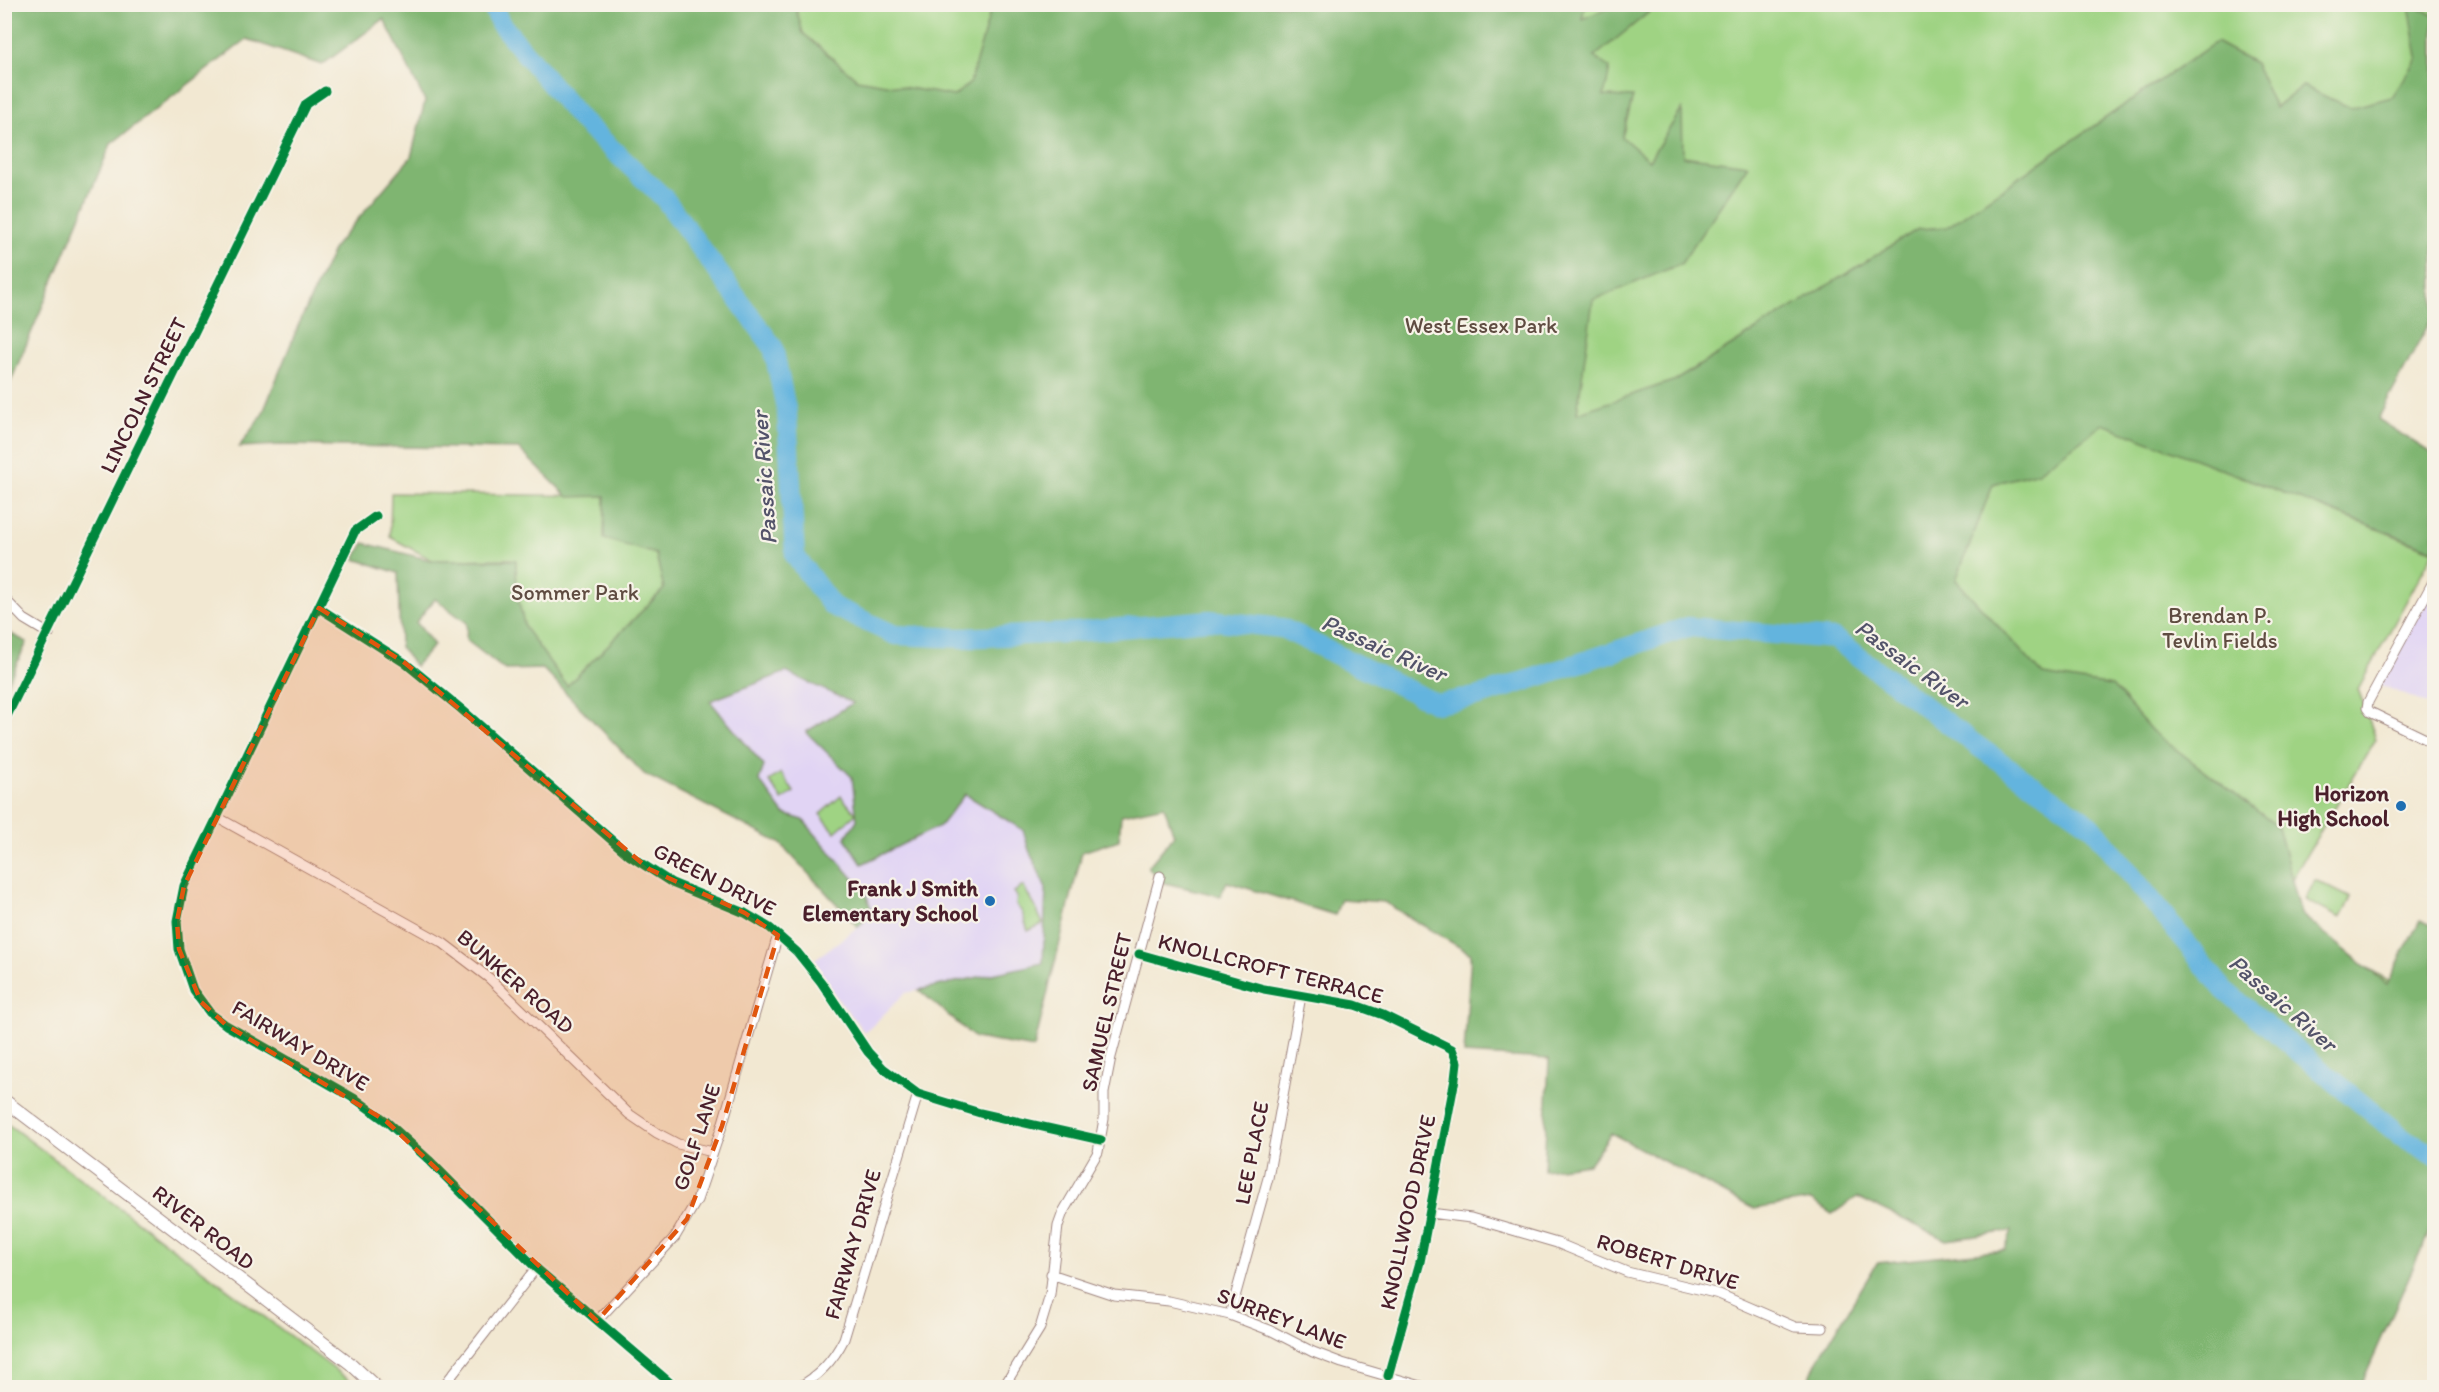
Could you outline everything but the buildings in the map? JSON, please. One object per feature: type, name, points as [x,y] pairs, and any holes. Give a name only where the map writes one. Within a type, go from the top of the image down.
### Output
[{"type":"street","name":"LINCOLN STREET","points":[[4,722],[7,709],[49,634],[306,104],[325,91]]},
{"type":"street","name":"FAIRWAY DRIVE","points":[[376,516],[355,531],[184,885],[177,921],[181,957],[189,981],[201,1002],[226,1025],[357,1100],[386,1121],[422,1153],[536,1268],[676,1388]]},
{"type":"street","points":[[2434,579],[2368,702],[2367,708],[2370,712],[2434,742]]},
{"type":"street","points":[[4,598],[24,619],[49,634]]},
{"type":"street","name":"GREEN DRIVE","points":[[319,608],[405,663],[630,856],[672,883],[745,913],[778,935],[797,952],[821,982],[868,1052],[883,1068],[918,1094],[980,1113],[1101,1140]]},
{"type":"street","name":"BUNKER ROAD","points":[[217,817],[443,943],[489,978],[629,1114],[678,1144],[713,1152]]},
{"type":"street","name":"SAMUEL STREET","points":[[1003,1388],[1040,1328],[1050,1295],[1058,1226],[1063,1212],[1098,1152],[1104,1093],[1111,1057],[1160,876]]},
{"type":"street","name":"GOLF LANE","points":[[597,1321],[675,1237],[697,1200],[778,935]]},
{"type":"street","name":"KNOLLCROFT TERRACE","points":[[1138,954],[1228,981],[1355,1005],[1383,1015],[1452,1049],[1455,1054]]},
{"type":"street","name":"LEE PLACE","points":[[1230,1315],[1268,1178],[1301,996]]},
{"type":"street","name":"KNOLLWOOD DRIVE","points":[[1388,1376],[1420,1262],[1455,1078],[1457,1062],[1455,1054]]},
{"type":"street","name":"FAIRWAY DRIVE","points":[[797,1388],[830,1363],[844,1339],[918,1094]]},
{"type":"street","name":"RIVER ROAD","points":[[4,1100],[351,1365],[377,1388]]},
{"type":"street","name":"ROBERT DRIVE","points":[[1430,1213],[1471,1218],[1557,1244],[1627,1272],[1719,1294],[1795,1327],[1823,1328]]},
{"type":"street","points":[[442,1388],[536,1268]]},
{"type":"street","name":"SURREY LANE","points":[[1051,1274],[1114,1296],[1169,1301],[1230,1315],[1272,1331],[1313,1352],[1342,1363],[1428,1388]]},
{"type":"highlighted area","points":[[319,608],[405,663],[649,869],[745,913],[778,935],[722,1126],[687,1219],[597,1321],[386,1121],[226,1025],[201,1002],[179,949],[177,921],[184,886]]},
{"type":"shaded area","points":[[2434,583],[2434,707],[2379,684]]},
{"type":"shaded area","points":[[786,672],[854,703],[806,732],[852,777],[857,820],[940,826],[965,794],[1023,830],[1046,888],[1043,963],[905,993],[865,1033],[835,995],[814,960],[858,927],[872,913],[803,820],[784,815],[759,780],[710,701]]},
{"type":"green space","points":[[5,5],[795,5],[803,33],[857,79],[954,96],[970,83],[992,5],[1585,5],[1582,19],[1617,7],[1644,6],[1653,9],[1594,57],[1610,68],[1604,96],[1633,97],[1622,137],[1649,160],[1682,109],[1683,156],[1748,165],[1681,264],[1593,300],[1577,413],[1676,380],[1918,229],[1947,227],[2216,42],[2255,63],[2275,108],[2303,86],[2350,108],[2392,97],[2418,58],[2409,5],[2415,5],[2434,16],[2434,314],[2378,419],[2434,455],[2434,550],[2103,424],[2038,472],[1993,484],[1956,580],[2043,675],[2112,686],[2152,731],[2278,827],[2301,914],[2387,984],[2420,920],[2434,926],[2434,1226],[2432,1225],[2360,1387],[1806,1387],[1816,1363],[1877,1263],[2005,1250],[2012,1231],[1946,1240],[1857,1197],[1832,1214],[1811,1200],[1754,1209],[1611,1133],[1589,1164],[1544,1170],[1549,1059],[1464,1054],[1471,954],[1384,902],[1341,899],[1335,915],[1227,882],[1220,896],[1161,882],[1148,867],[1174,835],[1164,806],[1121,815],[1119,840],[1082,852],[1034,1048],[975,1038],[919,990],[1043,963],[1046,888],[1023,830],[965,794],[940,826],[862,864],[845,838],[857,820],[852,777],[806,732],[853,703],[786,672],[710,701],[764,766],[759,780],[784,814],[803,820],[866,893],[872,912],[858,927],[780,843],[644,774],[543,669],[505,670],[466,640],[467,623],[435,599],[416,622],[434,645],[415,666],[400,647],[398,573],[355,559],[364,543],[430,560],[516,560],[517,594],[525,628],[567,686],[664,589],[656,554],[604,539],[605,496],[568,497],[519,449],[281,445],[239,447],[262,415],[298,326],[335,246],[411,157],[425,101],[384,19],[322,65],[247,39],[111,144],[5,395],[4,266],[10,256],[4,252]]},
{"type":"green space","name":"West Essex Park","points":[[515,5],[2434,5],[2434,252],[2318,506],[2434,551],[2358,689],[2376,739],[2272,912],[2434,1007],[2434,1112]]},
{"type":"green space","name":"Sommer Park","points":[[391,493],[605,496],[656,554],[664,589],[567,687],[517,622],[511,559],[432,560],[390,537]]},
{"type":"green space","points":[[5,631],[27,642],[5,689]]},
{"type":"green space","points":[[781,773],[794,792],[782,800],[769,781]]},
{"type":"green space","points":[[841,796],[856,814],[835,832],[820,814]]},
{"type":"green space","points":[[2315,880],[2351,898],[2340,918],[2305,900]]},
{"type":"green space","points":[[1023,886],[1043,924],[1028,931],[1022,912],[1016,905],[1017,897],[1014,892]]},
{"type":"green space","points":[[5,1122],[358,1387],[5,1387]]},
{"type":"waterway","name":"Passaic River","points":[[492,4],[500,23],[580,119],[664,198],[773,347],[787,413],[795,556],[832,606],[895,635],[962,638],[1065,633],[1210,620],[1282,628],[1437,704],[1480,696],[1688,627],[1835,639],[1979,747],[2091,825],[2224,990],[2402,1137],[2434,1155]]},
{"type":"cycle path","points":[[4,722],[306,104],[325,91]]},
{"type":"cycle path","points":[[376,516],[355,531],[184,886],[177,921],[179,949],[193,990],[210,1013],[226,1025],[357,1100],[386,1121],[429,1160],[536,1268],[676,1388]]},
{"type":"cycle path","points":[[319,608],[405,663],[630,856],[672,883],[745,913],[770,928],[797,952],[821,982],[868,1052],[883,1068],[918,1094],[980,1113],[1101,1140]]},
{"type":"cycle path","points":[[1139,954],[1264,989],[1355,1005],[1383,1015],[1452,1049],[1457,1062],[1455,1079],[1420,1262],[1388,1376]]},
{"type":"place","name":"Horizon High School","points":[[2401,806]]},
{"type":"place","name":"Frank J Smith Elementary School","points":[[990,901]]},
{"type":"park label","name":"Brendan P. Tevlin Fields","points":[[2220,628]]}]
